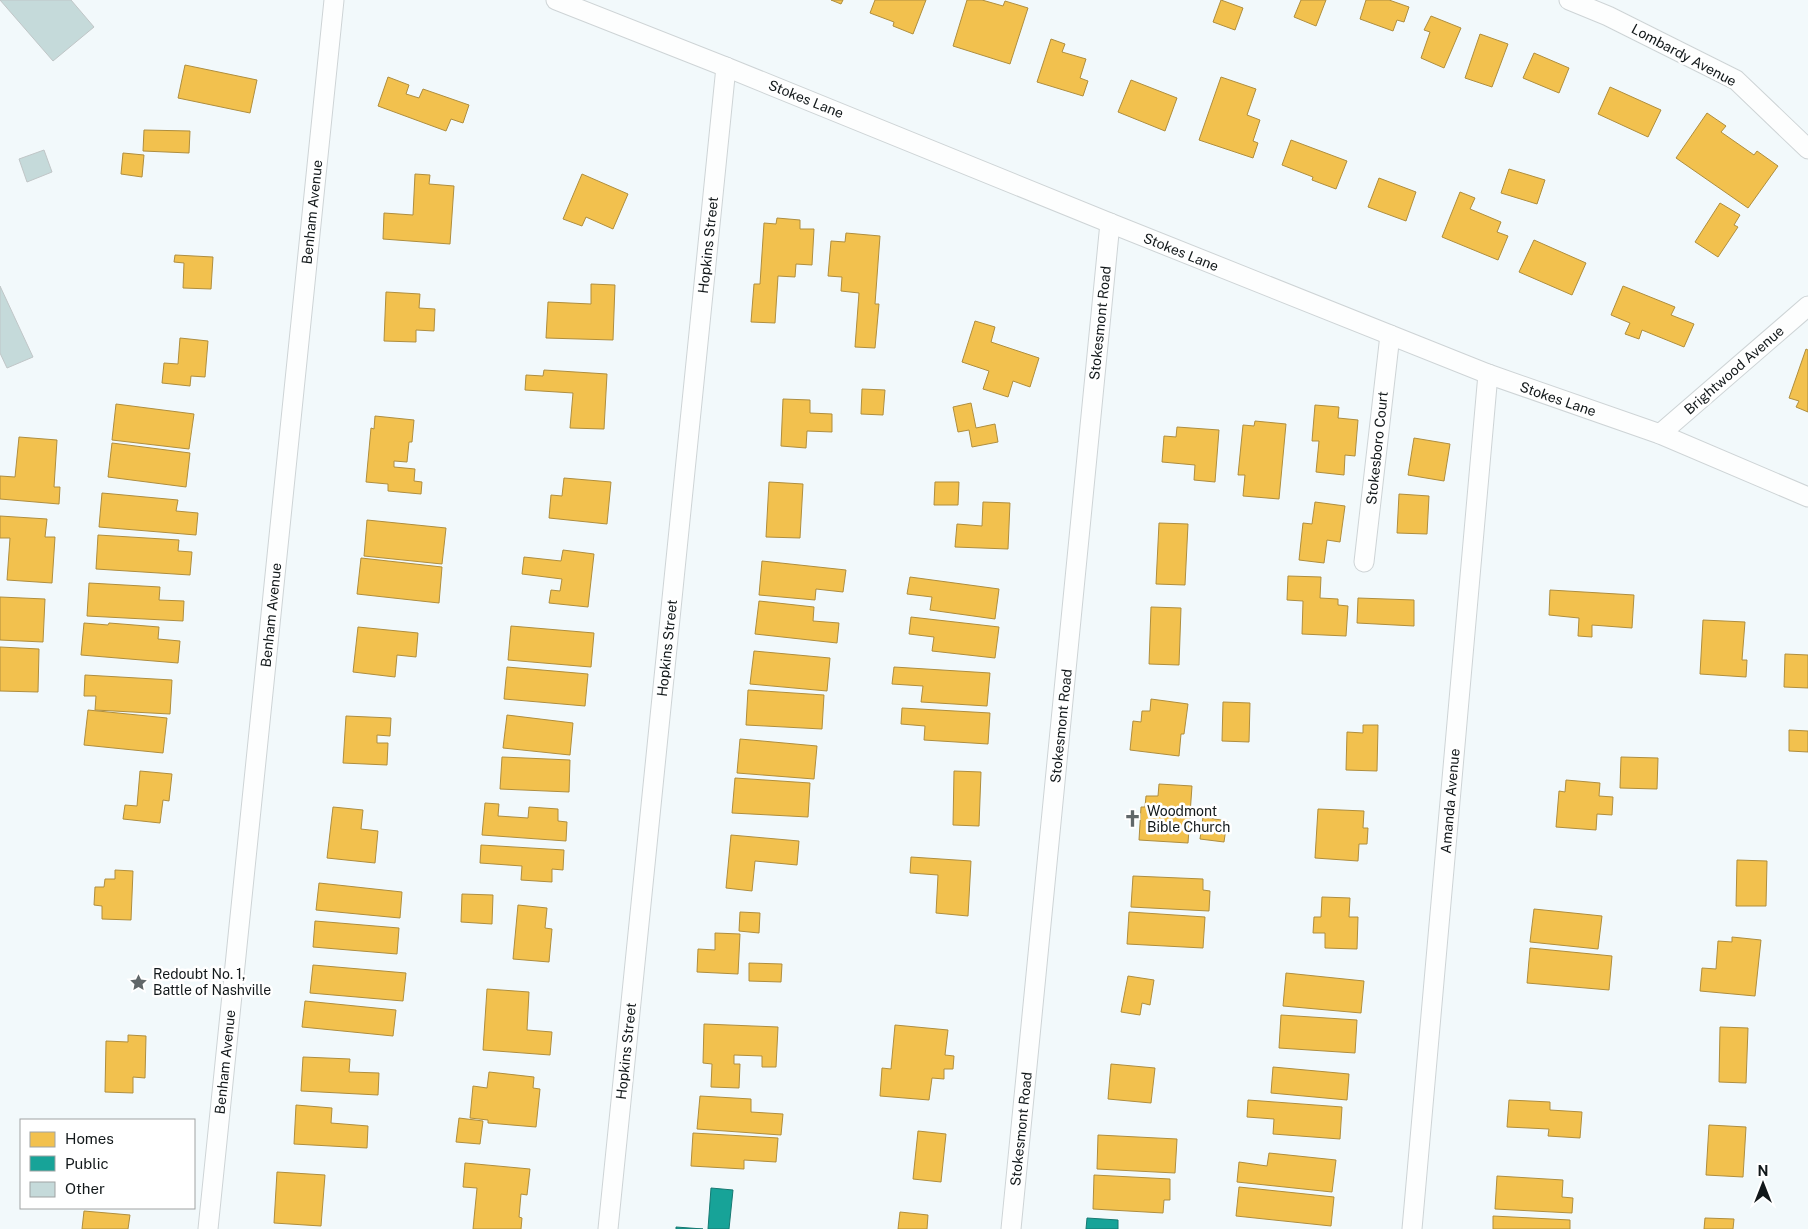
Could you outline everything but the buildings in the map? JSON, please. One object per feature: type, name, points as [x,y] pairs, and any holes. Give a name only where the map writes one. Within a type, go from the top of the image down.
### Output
[{"type":"street","name":"Benham Avenue","points":[[208,1229],[334,0]]},
{"type":"street","name":"Stokes Lane","points":[[556,0],[726,66],[1110,223],[1488,374],[1660,434],[1808,497]]},
{"type":"street","name":"Lombardy Avenue","points":[[1569,0],[1608,16],[1736,80],[1808,149]]},
{"type":"street","name":"Hopkins Street","points":[[608,1229],[726,66]]},
{"type":"street","name":"Stokesmont Road","points":[[1011,1229],[1110,223]]},
{"type":"street","name":"Brightwood Avenue","points":[[1660,434],[1808,306]]},
{"type":"street","name":"Stokesboro Court","points":[[1364,562],[1390,335]]},
{"type":"street","name":"Amanda Avenue","points":[[1412,1229],[1488,374]]},
{"type":"place","name":"Woodmont Bible Church","points":[[1133,819]]},
{"type":"place","name":"Redoubt No. 1, Battle of Nashville","points":[[139,982]]}]
